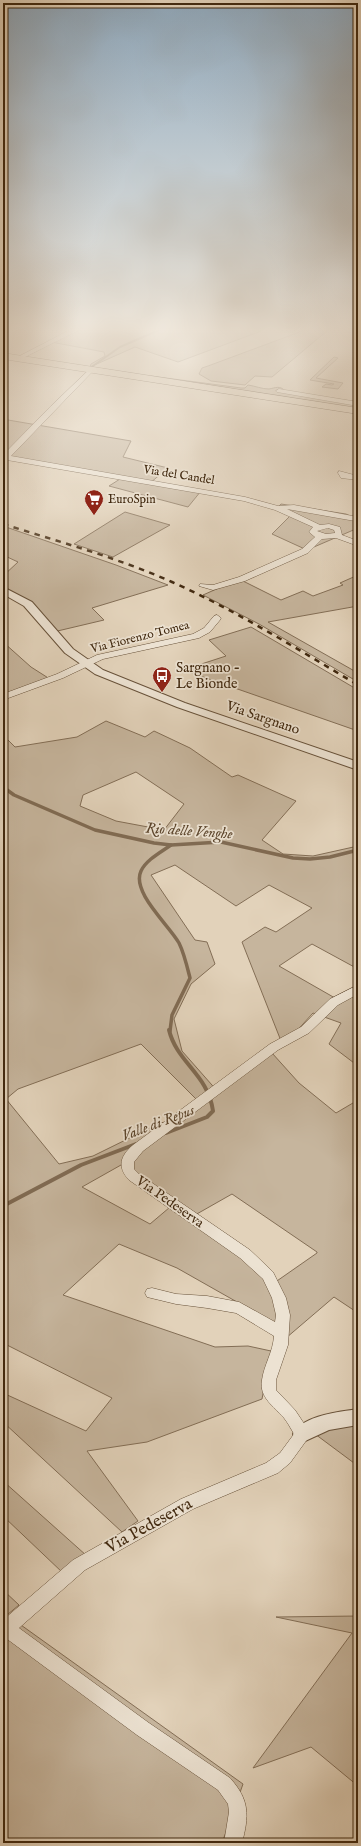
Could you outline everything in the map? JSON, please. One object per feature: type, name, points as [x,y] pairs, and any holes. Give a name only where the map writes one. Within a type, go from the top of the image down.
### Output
[{"type":"street","points":[[4,458],[44,416]]},
{"type":"street","name":"Via del Candel","points":[[4,458],[233,496],[277,508],[318,527]]},
{"type":"street","points":[[342,473],[344,476],[358,478]]},
{"type":"street","name":"Via del Candel","points":[[277,508],[287,506],[357,519]]},
{"type":"street","name":"Via del Candel","points":[[336,531],[357,519]]},
{"type":"street","points":[[336,531],[331,537],[320,536],[313,532],[314,529],[318,527],[336,531],[358,544]]},
{"type":"street","points":[[203,586],[213,588],[242,579],[305,551],[320,536]]},
{"type":"street","name":"Via Sargnano","points":[[3,590],[28,604],[69,651],[85,663],[110,677],[180,705],[358,766]]},
{"type":"street","name":"Via Fiorenzo Tomea","points":[[3,697],[60,676],[85,663],[110,654],[186,639],[207,630],[217,618]]},
{"type":"street","name":"Via Pedeserva","points":[[233,1843],[239,1814],[237,1802],[233,1792],[224,1784],[143,1729],[5,1629],[79,1565],[186,1504],[272,1468],[285,1458],[303,1434],[290,1414],[269,1391],[269,1380],[279,1352],[283,1334],[282,1307],[268,1276],[245,1254],[130,1173],[127,1169],[127,1160],[138,1148],[276,1046],[305,1030],[334,1002],[358,989]]},
{"type":"street","points":[[152,1293],[176,1299],[208,1302],[239,1308],[283,1334]]},
{"type":"street","points":[[303,1434],[326,1422],[358,1417]]},
{"type":"shaded area","points":[[8,420],[131,441],[123,457],[168,468],[150,483],[201,491],[188,507],[109,486],[120,479],[3,458],[3,424]]},
{"type":"shaded area","points":[[281,504],[346,514],[358,520],[358,528],[307,550],[272,534],[293,513],[278,507]]},
{"type":"shaded area","points":[[125,512],[170,525],[113,557],[74,544]]},
{"type":"shaded area","points":[[3,526],[116,565],[168,585],[92,608],[104,620],[49,633],[12,592],[3,588],[3,576],[18,562],[3,555]]},
{"type":"shaded area","points":[[358,575],[358,606],[268,622],[358,673],[358,682],[259,624],[203,595],[239,579],[281,600],[303,591],[313,596],[343,585],[340,583]]},
{"type":"shaded area","points":[[251,627],[358,690],[358,731],[183,670],[226,656],[209,640]]},
{"type":"shaded area","points":[[3,642],[31,667],[53,681],[3,698]]},
{"type":"shaded area","points":[[106,721],[145,737],[154,731],[190,748],[232,777],[238,775],[296,801],[262,840],[283,854],[313,856],[358,846],[358,969],[312,944],[279,966],[335,998],[358,989],[358,1066],[329,1044],[341,1023],[313,1013],[283,1046],[242,942],[265,927],[276,932],[312,908],[269,885],[236,906],[175,865],[151,875],[195,940],[207,942],[215,964],[191,984],[174,1019],[182,1051],[219,1093],[272,1053],[299,1083],[336,1113],[358,1100],[358,1313],[334,1297],[286,1338],[237,1302],[177,1268],[119,1244],[63,1295],[215,1347],[248,1346],[271,1351],[262,1399],[147,1442],[87,1451],[138,1521],[122,1532],[3,1422],[3,1393],[86,1431],[112,1398],[3,1343],[3,735],[15,747],[77,737]],"holes":[[[136,772],[184,804],[164,830],[116,821],[80,806],[83,795]],[[141,1044],[202,1105],[186,1118],[160,1123],[93,1156],[59,1164],[6,1099],[18,1089]],[[121,1165],[176,1202],[150,1224],[82,1187]],[[232,1194],[317,1253],[274,1283],[195,1215]]]},
{"type":"shaded area","points":[[358,1415],[358,1466],[315,1434]]},
{"type":"shaded area","points":[[3,1481],[87,1556],[63,1573],[3,1516]]},
{"type":"shaded area","points":[[3,1590],[19,1605],[7,1615],[243,1784],[222,1843],[3,1843]]},
{"type":"shaded area","points":[[358,1616],[358,1786],[311,1747],[253,1768],[352,1633],[276,1617]]},
{"type":"waterway","name":"Rio delle Venghe","points":[[3,787],[14,795],[95,830],[154,843],[171,845]]},
{"type":"waterway","name":"Rio delle Venghe","points":[[171,845],[221,842],[293,858],[310,859],[330,857],[358,850]]},
{"type":"waterway","name":"Valle di Repus","points":[[170,1031],[172,1015],[190,978],[179,943],[152,908],[141,889],[139,879],[141,871],[146,863],[171,845]]},
{"type":"waterway","name":"Valle di Repus","points":[[166,1133],[207,1117],[213,1111],[210,1098],[205,1087],[179,1051],[169,1030]]},
{"type":"waterway","name":"Valle di Repus","points":[[3,1206],[81,1165],[136,1144]]},
{"type":"railway","points":[[3,524],[110,558],[172,582],[220,605],[358,685]]},
{"type":"place","name":"EuroSpin","points":[[94,516]]},
{"type":"place","name":"Sargnano - Le Bionde","points":[[162,693]]}]
